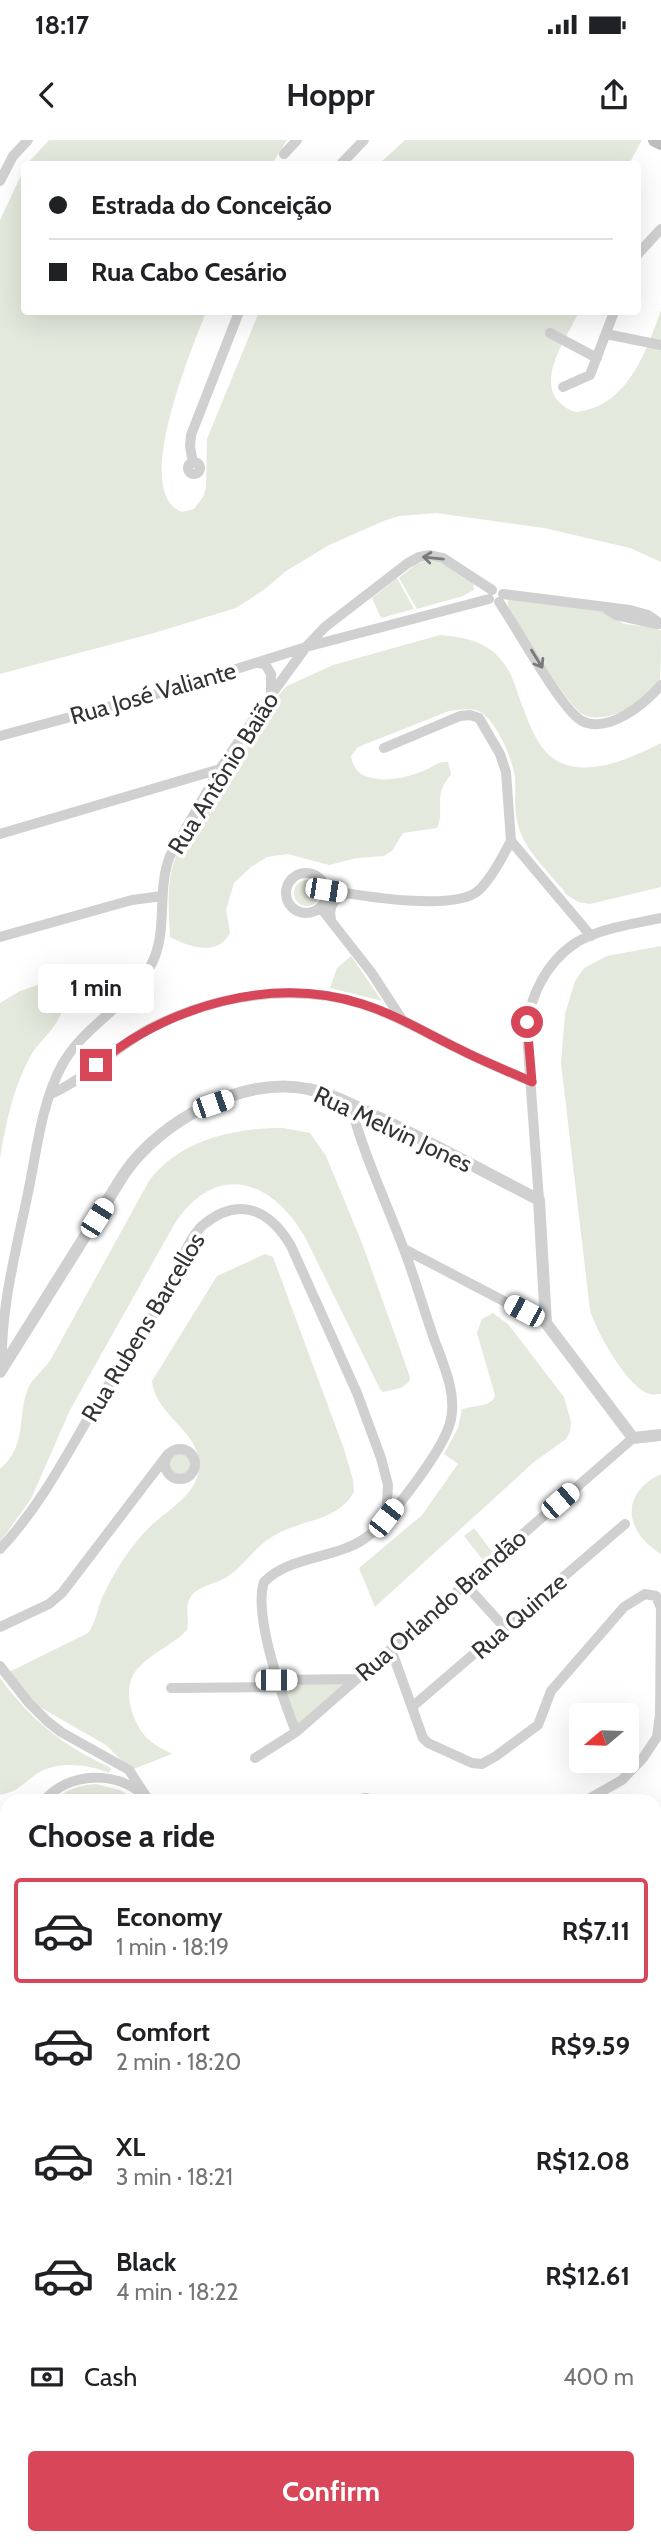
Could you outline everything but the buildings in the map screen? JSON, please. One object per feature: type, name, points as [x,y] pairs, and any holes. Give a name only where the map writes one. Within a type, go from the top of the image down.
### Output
[{"type":"main road","points":[[655,140],[661,143]]},
{"type":"street","points":[[0,181],[13,156],[29,140]]},
{"type":"street","points":[[284,154],[297,140]]},
{"type":"street","points":[[344,161],[364,140]]},
{"type":"street","points":[[641,251],[661,229]]},
{"type":"street","points":[[193,463],[191,435],[238,315]]},
{"type":"street","points":[[563,387],[590,375],[613,315]]},
{"type":"street","points":[[550,333],[597,358]]},
{"type":"street","points":[[606,334],[661,345]]},
{"type":"street","name":"Rua Antônio Baião","points":[[1,1370],[3,1322],[42,1124],[51,1094],[70,1053],[125,998],[150,966],[161,935],[163,878],[170,856],[220,769],[306,647],[325,627],[408,563],[430,555],[443,558],[496,596]]},
{"type":"street","points":[[496,596],[603,606],[642,613],[661,624]]},
{"type":"street","points":[[496,596],[564,703],[582,721],[597,724],[620,717],[643,702],[661,685]]},
{"type":"street","name":"Rua José Valiante","points":[[0,736],[160,693],[306,647],[496,596]]},
{"type":"street","points":[[256,663],[265,664],[270,670],[271,696]]},
{"type":"street","points":[[384,748],[460,716],[478,718],[496,744],[504,763],[511,841],[591,936]]},
{"type":"street","points":[[0,834],[220,769]]},
{"type":"street","points":[[326,890],[435,901],[467,896],[479,890],[511,841]]},
{"type":"street","points":[[305,872],[320,878],[326,890],[320,907],[308,913],[295,910],[287,900],[286,886],[293,877],[305,872]]},
{"type":"street","points":[[333,923],[330,913],[332,904],[348,894]]},
{"type":"street","points":[[0,937],[132,900],[162,896]]},
{"type":"street","points":[[320,907],[371,972],[401,1018]]},
{"type":"street","points":[[546,1323],[527,1022],[537,987],[552,965],[569,948],[591,936],[661,918]]},
{"type":"street","points":[[51,1094],[75,1081],[118,1048],[195,1009],[216,1003],[274,995],[329,996],[360,1003],[401,1018],[459,1049],[532,1082]]},
{"type":"street","name":"Rua Melvin Jones","points":[[1,1370],[135,1158],[163,1132],[198,1109],[246,1093],[267,1088],[296,1087],[310,1089],[349,1103],[538,1200]]},
{"type":"street","points":[[296,1732],[277,1683],[261,1602],[264,1582],[281,1570],[355,1544],[370,1534],[386,1518],[442,1442],[449,1430],[453,1409],[449,1384],[404,1249],[365,1155],[349,1103]]},
{"type":"street","name":"Rua Rubens Barcellos","points":[[0,1549],[55,1478],[86,1422],[166,1293],[198,1230],[215,1218],[243,1210],[256,1211],[266,1216],[280,1229],[291,1245],[357,1393],[381,1458],[388,1485],[386,1518]]},
{"type":"street","points":[[404,1249],[546,1323],[633,1438],[661,1435]]},
{"type":"street","name":"Rua Orlando Brandão","points":[[255,1758],[296,1732],[633,1438]]},
{"type":"street","points":[[0,1627],[49,1604],[62,1593],[168,1454]]},
{"type":"street","name":"Rua Quinze","points":[[412,1707],[625,1524]]},
{"type":"street","points":[[466,1585],[505,1628]]},
{"type":"street","points":[[391,1649],[420,1732],[428,1744],[472,1763],[487,1762],[538,1725],[551,1691],[628,1603],[649,1593],[657,1597],[661,1608],[660,1715],[657,1737],[643,1758],[622,1780],[597,1794]]},
{"type":"street","points":[[0,1666],[27,1702],[47,1721],[121,1765],[136,1777],[144,1794]]},
{"type":"street","points":[[171,1688],[355,1679]]},
{"type":"street","points":[[119,1781],[124,1781],[127,1777],[121,1765]]},
{"type":"street","points":[[51,1794],[57,1788],[77,1780],[98,1777],[119,1781],[140,1794]]},
{"type":"shaded area","points":[[49,140],[287,140],[274,161],[30,161]]},
{"type":"shaded area","points":[[405,140],[642,140],[631,161],[382,161]]},
{"type":"shaded area","points":[[21,175],[21,315],[205,315],[179,385],[163,450],[162,478],[168,500],[182,512],[194,509],[203,497],[206,488],[207,439],[258,315],[577,315],[559,351],[551,380],[553,392],[561,403],[575,412],[593,408],[621,389],[641,360],[661,310],[661,562],[630,548],[544,528],[436,513],[400,516],[329,545],[286,571],[236,608],[0,674],[0,220]]},
{"type":"shaded area","points":[[434,559],[473,580],[474,590],[463,596],[417,609],[399,578],[416,564]]},
{"type":"shaded area","points":[[397,578],[414,609],[381,618],[372,598]]},
{"type":"shaded area","points":[[509,598],[595,607],[624,624],[658,628],[661,631],[660,679],[647,696],[626,710],[602,717],[582,714],[555,681],[521,630],[509,608]]},
{"type":"shaded area","points":[[440,635],[474,641],[496,654],[510,672],[536,738],[546,752],[558,761],[572,766],[603,766],[634,756],[661,743],[661,887],[590,904],[578,902],[567,895],[534,856],[520,831],[514,770],[496,729],[490,720],[476,710],[449,711],[358,747],[351,756],[358,772],[368,777],[383,779],[406,777],[448,762],[451,774],[440,797],[437,828],[403,833],[392,851],[384,856],[357,858],[329,865],[288,854],[267,857],[234,883],[226,910],[230,933],[225,940],[218,945],[203,948],[170,937],[169,890],[171,871],[178,852],[226,787],[277,697],[287,686],[333,665]]},
{"type":"shaded area","points":[[307,880],[316,884],[320,893],[316,902],[307,906],[298,902],[294,893],[298,884]]},
{"type":"shaded area","points":[[661,946],[661,1394],[652,1394],[641,1390],[623,1371],[606,1344],[590,1310],[561,1063],[565,1014],[575,981],[584,968],[607,956]]},
{"type":"shaded area","points":[[351,956],[382,1001],[330,988],[337,968]]},
{"type":"shaded area","points":[[51,983],[59,992],[63,1003],[62,1011],[31,1055],[19,1080],[0,1158],[0,1003],[20,991]]},
{"type":"shaded area","points":[[283,1128],[310,1133],[326,1156],[362,1243],[410,1377],[409,1382],[401,1388],[383,1392],[380,1389],[305,1237],[276,1202],[260,1191],[243,1185],[226,1185],[208,1191],[191,1203],[175,1223],[70,1410],[31,1499],[0,1542],[0,1469],[9,1460],[18,1442],[27,1391],[51,1359],[149,1181],[176,1155],[209,1139],[246,1131]]},
{"type":"shaded area","points":[[265,1254],[273,1257],[344,1449],[354,1492],[347,1502],[329,1515],[275,1535],[227,1577],[193,1594],[187,1606],[187,1630],[139,1667],[130,1683],[130,1702],[140,1729],[151,1741],[172,1754],[131,1770],[106,1745],[31,1702],[9,1672],[88,1633],[106,1590],[130,1549],[191,1489],[199,1466],[197,1452],[193,1443],[159,1401],[152,1381],[217,1276]]},
{"type":"shaded area","points":[[493,1313],[508,1324],[564,1397],[571,1422],[570,1432],[566,1439],[534,1462],[375,1607],[359,1568],[422,1515],[458,1464],[444,1454],[458,1428],[462,1409],[487,1404],[494,1399],[477,1333],[482,1319]]},
{"type":"shaded area","points":[[180,1453],[188,1456],[191,1464],[188,1472],[180,1475],[172,1472],[169,1464],[172,1456]]},
{"type":"shaded area","points":[[661,1474],[661,1554],[640,1535],[632,1513],[638,1492],[647,1482]]},
{"type":"shaded area","points":[[474,1528],[493,1553],[483,1560],[464,1536]]},
{"type":"shaded area","points":[[0,1678],[24,1707],[49,1730],[78,1751],[111,1768],[109,1773],[83,1766],[64,1765],[46,1769],[17,1789],[0,1794]]},
{"type":"shaded area","points":[[348,1682],[297,1728],[280,1683]]},
{"type":"shaded area","points":[[96,1784],[127,1794],[62,1794],[84,1785]]},
{"type":"route","points":[[96,1065],[126,1043],[195,1009],[239,999],[306,995],[329,996],[360,1003],[401,1018],[459,1049],[532,1082],[527,1022]]}]
